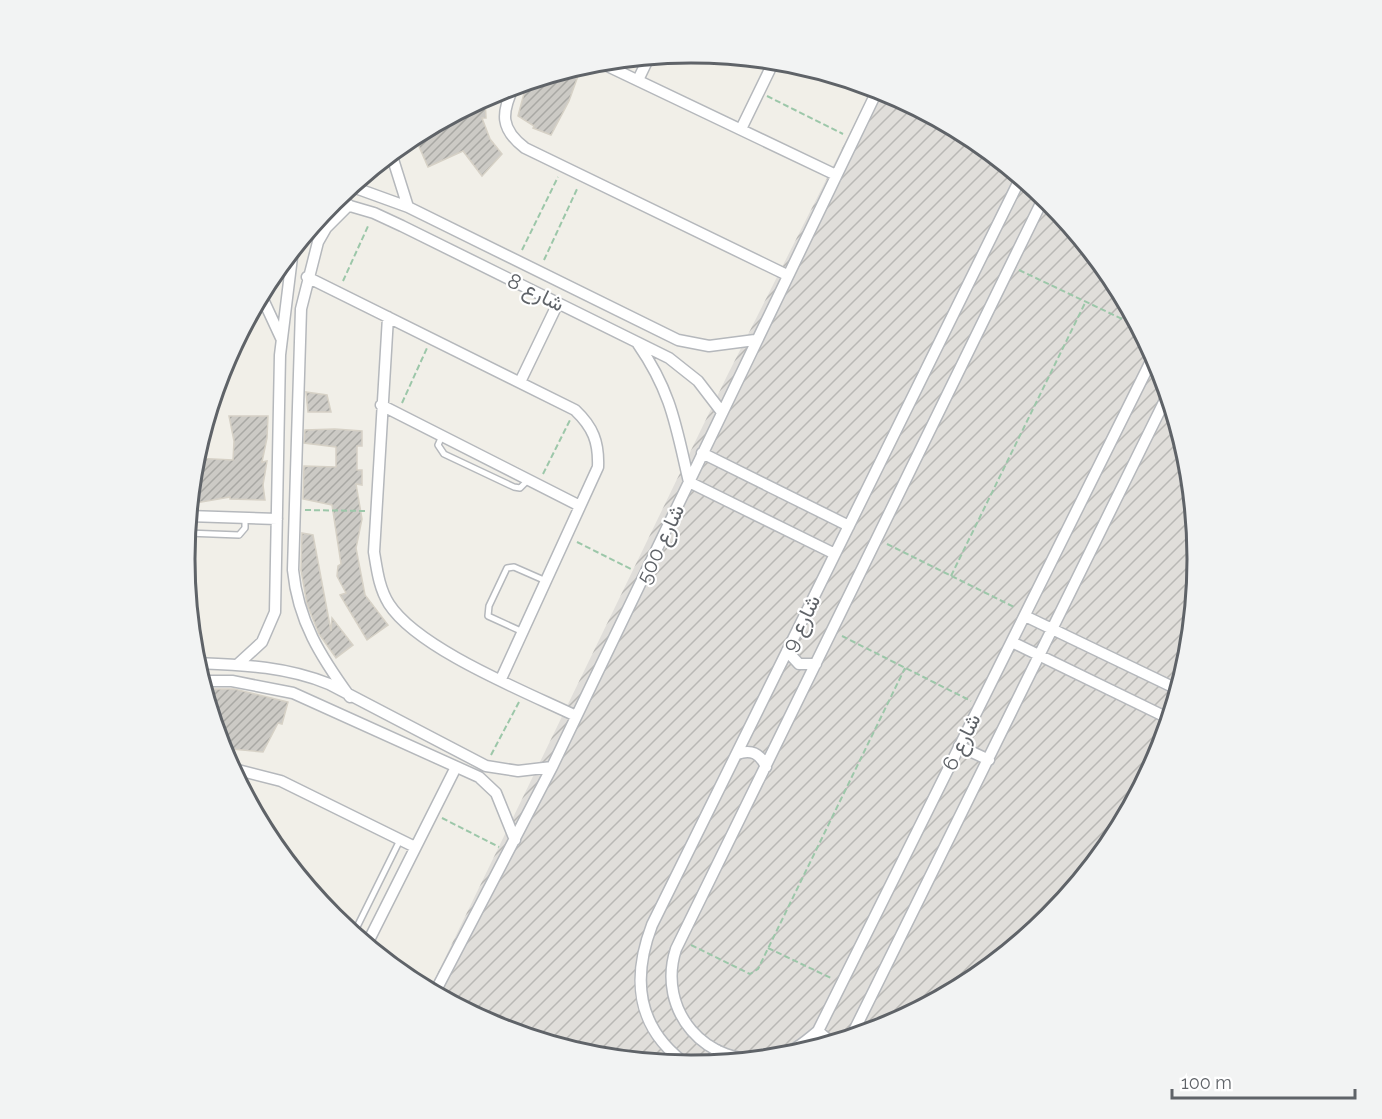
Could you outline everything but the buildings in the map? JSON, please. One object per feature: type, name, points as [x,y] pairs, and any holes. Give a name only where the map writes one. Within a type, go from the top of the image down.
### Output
[{"type":"street","points":[[638,80],[645,65]]},
{"type":"street","points":[[615,69],[836,175]]},
{"type":"street","points":[[741,129],[770,70]]},
{"type":"street","points":[[510,98],[504,112],[506,127],[514,139],[583,176],[787,275]]},
{"type":"street","name":"شارع 500","points":[[438,986],[552,767],[645,576],[755,340],[874,98]]},
{"type":"street","points":[[394,162],[408,207]]},
{"type":"street","name":"شارع 9","points":[[678,1056],[660,1039],[646,1013],[639,983],[642,953],[652,925],[1017,185]]},
{"type":"street","name":"شارع 8","points":[[360,189],[408,207],[678,340],[709,346],[755,340]]},
{"type":"street","name":"شارع 8","points":[[344,204],[374,213],[558,303],[685,369],[705,388],[721,411]]},
{"type":"street","points":[[349,205],[326,228],[318,242],[308,275],[298,339],[292,570],[297,599],[306,628],[350,697]]},
{"type":"street","name":"شارع 9","points":[[717,1050],[684,1023],[675,1003],[670,982],[672,961],[1040,206]]},
{"type":"street","points":[[444,247],[452,229]]},
{"type":"street","points":[[237,664],[262,642],[275,612],[281,338],[291,265]]},
{"type":"street","points":[[291,270],[308,275],[575,410],[587,421],[595,435],[599,451],[598,467],[501,679]]},
{"type":"street","points":[[520,382],[558,303]]},
{"type":"street","points":[[265,304],[281,338]]},
{"type":"street","points":[[388,317],[374,552],[378,578],[388,603],[405,624],[428,642],[576,716]]},
{"type":"street","points":[[637,343],[669,399],[681,440],[689,482],[835,554]]},
{"type":"street","name":"شارع 6","points":[[804,1043],[818,1031],[843,984],[1149,366]]},
{"type":"street","points":[[381,405],[580,506]]},
{"type":"street","name":"شارع 6","points":[[855,1028],[1054,630],[1163,405]]},
{"type":"street","points":[[702,453],[849,526]]},
{"type":"street","points":[[278,492],[293,493]]},
{"type":"street","points":[[197,516],[277,519]]},
{"type":"street","points":[[276,570],[292,570]]},
{"type":"street","points":[[1026,614],[1054,630],[1171,686]]},
{"type":"street","points":[[1012,642],[1162,715]]},
{"type":"street","points":[[787,651],[799,664],[816,664]]},
{"type":"street","points":[[206,663],[273,667],[307,675],[329,684],[350,697],[490,767],[518,771],[552,767]]},
{"type":"street","points":[[209,681],[232,681],[293,693],[487,782],[503,805],[515,840]]},
{"type":"street","points":[[959,746],[989,760]]},
{"type":"street","points":[[737,754],[746,751],[755,753],[762,758],[766,767]]},
{"type":"street","points":[[370,938],[456,767]]},
{"type":"street","points":[[487,782],[490,767]]},
{"type":"street","points":[[242,771],[281,781],[416,847]]},
{"type":"street","points":[[818,1031],[825,1037]]},
{"type":"street","points":[[715,1055],[717,1050]]},
{"type":"street","name":"شارع 6","points":[[717,1050],[730,1054]]},
{"type":"lane","points":[[196,533],[239,535],[244,528],[245,518]]},
{"type":"lane","points":[[523,632],[488,616],[489,606],[507,568],[514,567],[546,581]]},
{"type":"lane","points":[[357,927],[400,840]]},
{"type":"path","points":[[759,92],[853,140]]},
{"type":"path","points":[[517,261],[563,166]]},
{"type":"path","points":[[539,271],[583,176]]},
{"type":"path","points":[[338,292],[374,213]]},
{"type":"path","points":[[1010,266],[1126,321]]},
{"type":"path","points":[[951,576],[1086,302]]},
{"type":"path","points":[[398,414],[431,338]]},
{"type":"path","points":[[533,482],[575,410]]},
{"type":"path","points":[[293,509],[376,512]]},
{"type":"path","points":[[566,537],[645,576]]},
{"type":"path","points":[[877,539],[1026,614]]},
{"type":"path","points":[[833,631],[979,705]]},
{"type":"path","points":[[681,940],[750,974],[758,969],[906,668]]},
{"type":"path","points":[[490,767],[524,691]]},
{"type":"path","points":[[433,814],[509,852]]},
{"type":"path","points":[[768,948],[843,984]]},
{"type":"shaded area","points":[[868,96],[911,114],[967,147],[1018,186],[1042,208],[1085,257],[1121,311],[1150,369],[1171,431],[1178,463],[1188,560],[1183,624],[1171,688],[1161,719],[1150,750],[1121,808],[1085,862],[1064,887],[1042,911],[993,953],[967,972],[911,1005],[851,1030],[820,1039],[756,1052],[723,1055],[691,1056],[626,1052],[531,1030],[471,1005],[433,983],[727,376]]}]
